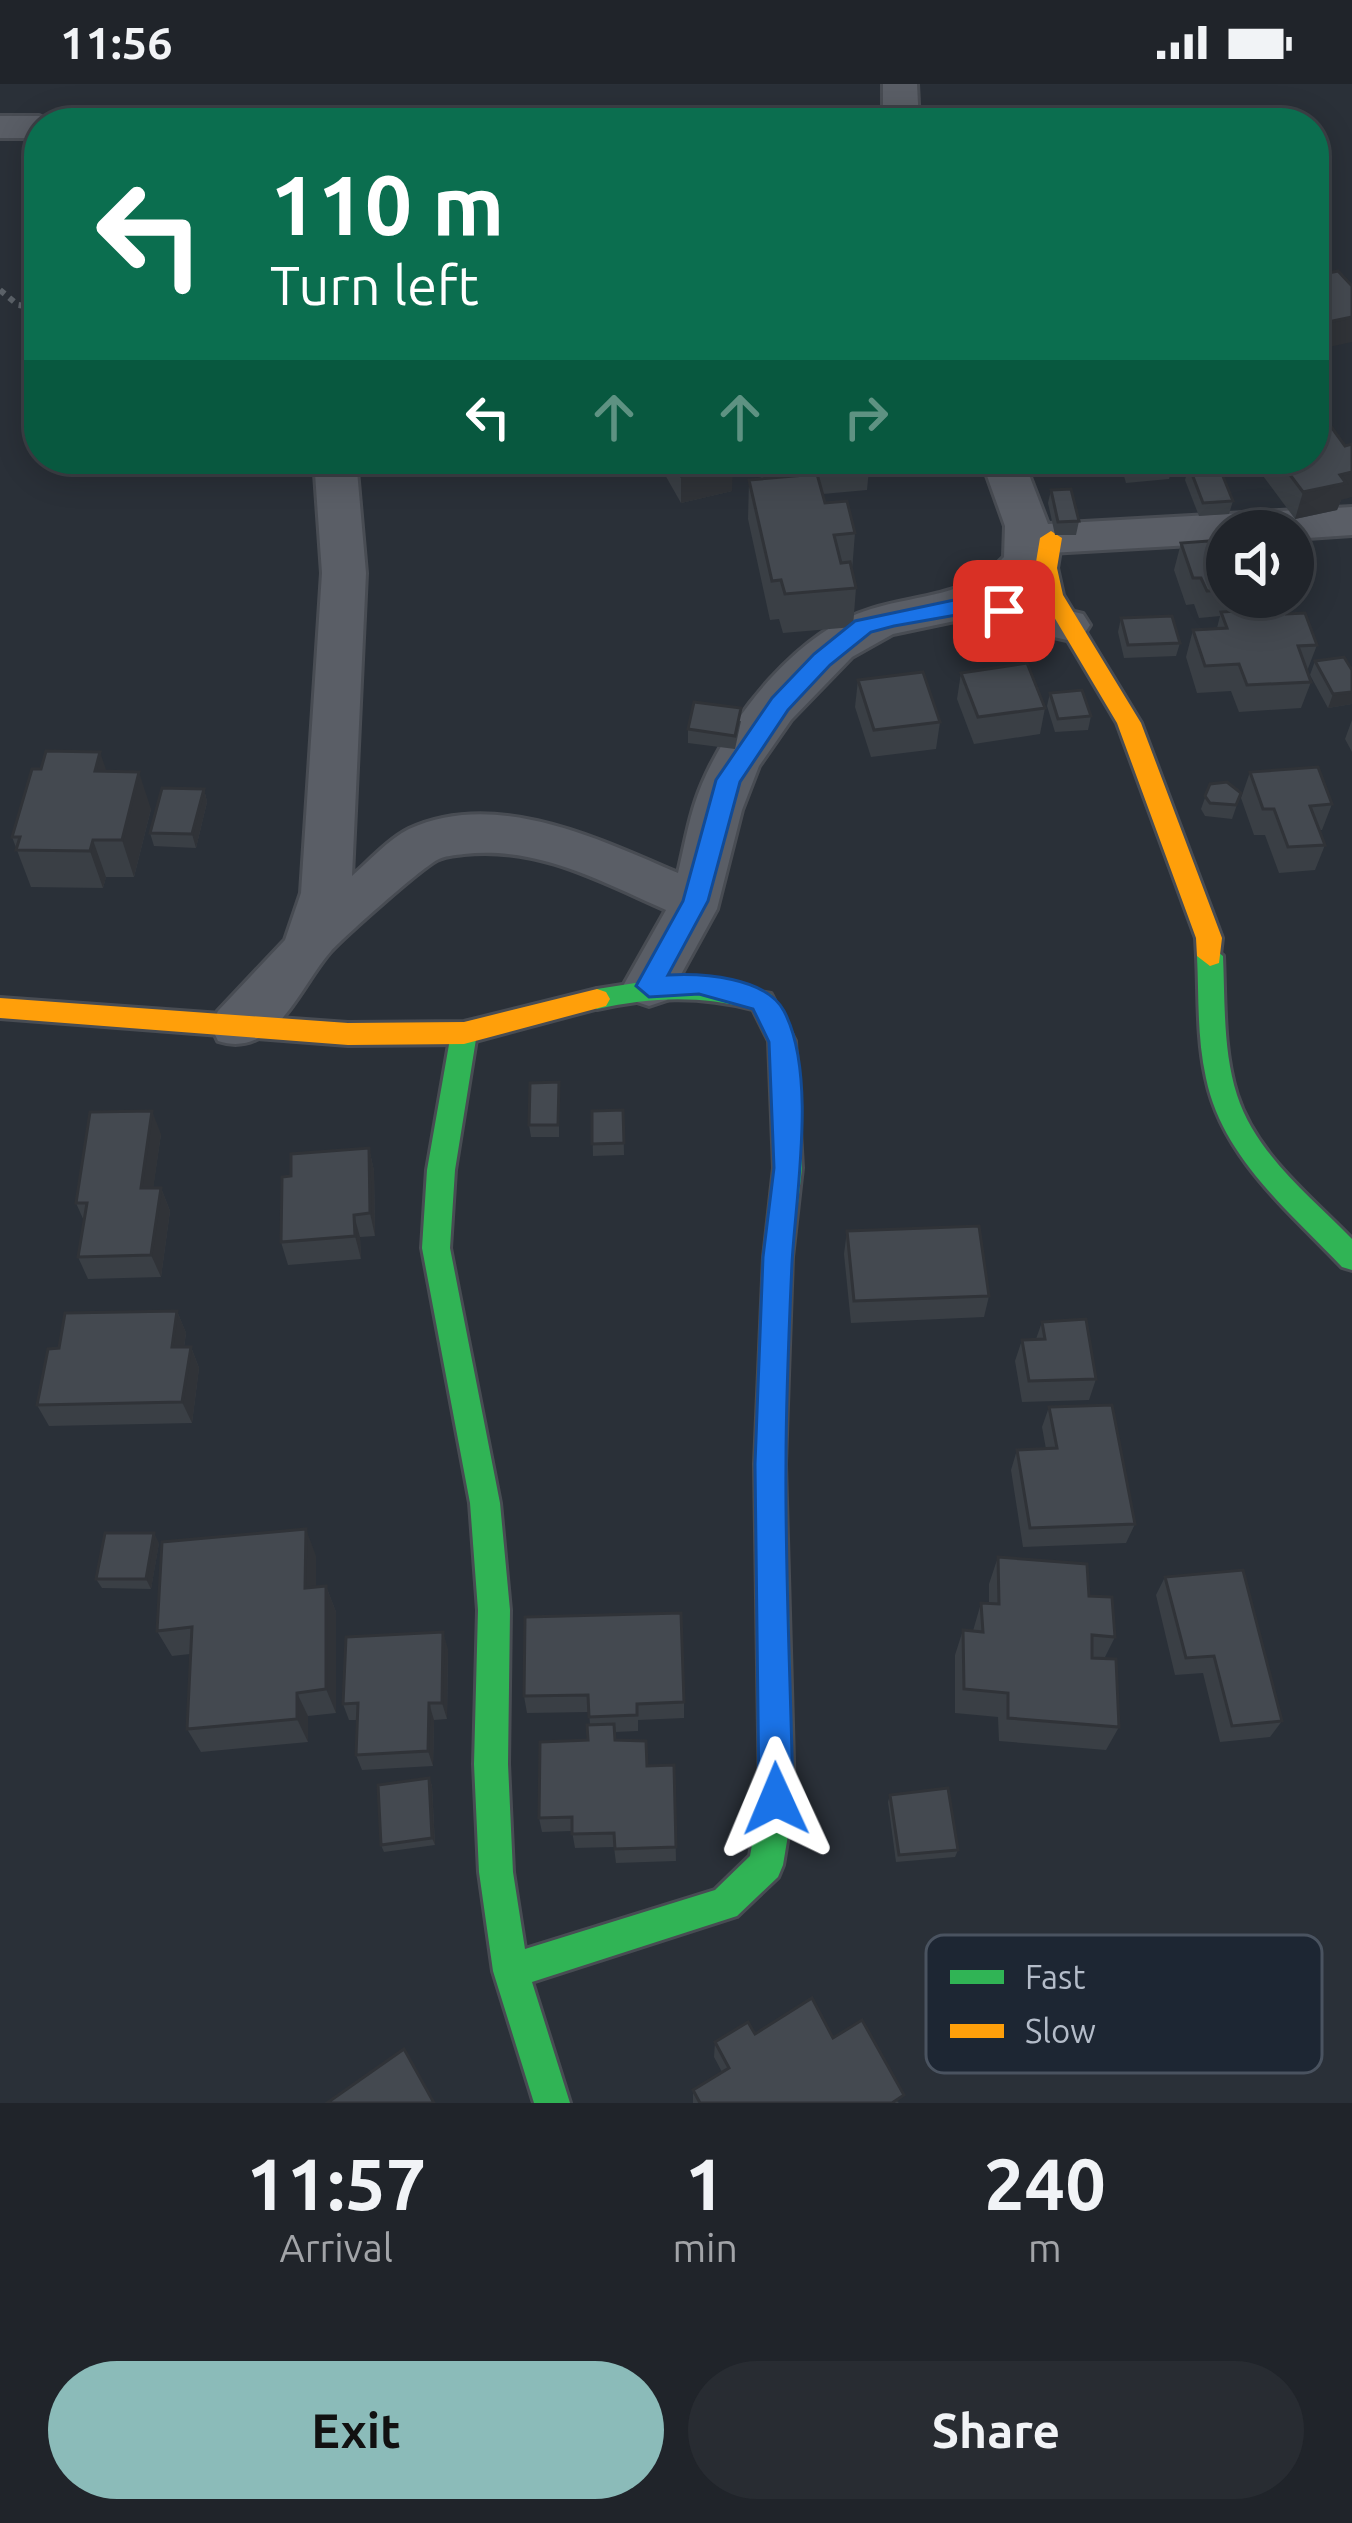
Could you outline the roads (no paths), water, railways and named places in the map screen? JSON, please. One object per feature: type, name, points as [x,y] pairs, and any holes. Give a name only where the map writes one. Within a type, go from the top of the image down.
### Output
[{"type":"street","points":[[237,1026],[298,968],[317,935],[326,893],[344,573],[336,474]]},
{"type":"street","points":[[1009,474],[1040,539],[1067,625],[1130,724],[1209,938],[1215,1045],[1224,1097],[1246,1143],[1352,1258]]},
{"type":"street","points":[[973,604],[1016,572],[1040,539],[1352,521]]},
{"type":"street","points":[[649,986],[695,901],[728,780],[780,704],[842,641],[863,627],[973,604],[1067,625]]},
{"type":"street","points":[[317,935],[424,842],[466,836],[550,839],[695,901]]},
{"type":"street","points":[[0,1008],[348,1034],[464,1033],[649,986],[699,984],[748,995],[772,1014],[782,1042],[788,1168],[778,1257],[770,1464],[776,1799],[766,1865],[725,1904],[511,1971]]},
{"type":"street","points":[[464,1033],[441,1170],[436,1248],[485,1502],[494,1610],[495,1850],[511,1971],[552,2103]]}]
